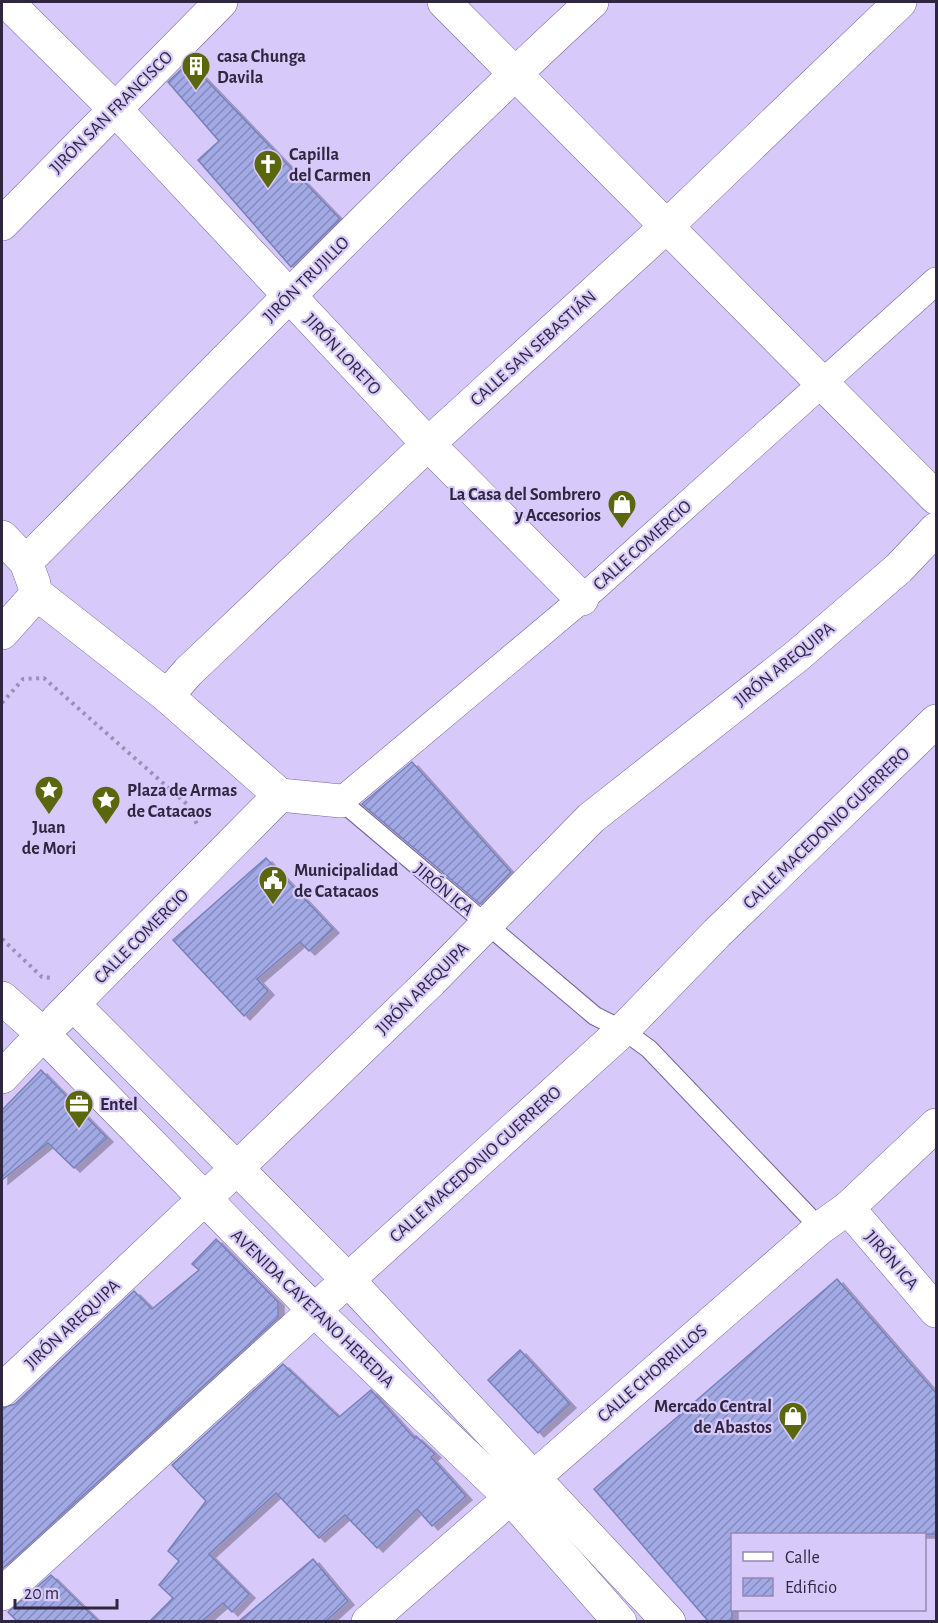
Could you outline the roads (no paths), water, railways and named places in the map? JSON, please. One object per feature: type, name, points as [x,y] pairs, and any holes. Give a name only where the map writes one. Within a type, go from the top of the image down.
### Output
[{"type":"street","name":"JIRÓN LORETO","points":[[8,2],[114,108],[428,444],[582,599]]},
{"type":"street","name":"JIRÓN SAN FRANCISCO","points":[[2,224],[221,2]]},
{"type":"street","points":[[444,2],[936,498]]},
{"type":"street","name":"JIRÓN TRUJILLO","points":[[26,562],[514,73],[592,2]]},
{"type":"street","name":"CALLE SAN SEBASTIÁN","points":[[167,696],[188,672],[428,444],[668,226],[900,2]]},
{"type":"street","name":"CALLE COMERCIO","points":[[341,801],[582,599],[936,281]]},
{"type":"street","name":"JIRÓN AREQUIPA","points":[[2,1390],[431,981],[591,818],[797,656],[899,568],[936,530]]},
{"type":"street","points":[[2,537],[26,562],[38,594],[167,696],[280,795],[341,801]]},
{"type":"street","points":[[2,633],[38,594]]},
{"type":"street","name":"CALLE MACEDONIO GUERRERO","points":[[2,1594],[315,1311],[346,1279],[623,1030],[717,933],[936,721]]},
{"type":"street","name":"CALLE COMERCIO","points":[[2,1077],[43,1034],[64,991],[280,795]]},
{"type":"street","name":"AVENIDA CAYETANO HEREDIA","points":[[64,991],[346,1279],[521,1487],[620,1622]]},
{"type":"street","name":"AVENIDA CAYETANO HEREDIA","points":[[2,998],[43,1034],[203,1200],[315,1311],[521,1487],[669,1622]]},
{"type":"street","name":"CALLE CHORRILLOS","points":[[368,1622],[820,1228],[848,1208],[936,1125]]},
{"type":"street","name":"JIRÓN ICA","points":[[848,1208],[936,1311]]},
{"type":"lane","name":"JIRÓN ICA","points":[[341,801],[596,1016],[623,1030],[649,1049],[820,1228]]},
{"type":"place","name":"casa Chunga Davila","points":[[196,92]]},
{"type":"place","name":"Capilla del Carmen","points":[[268,190]]},
{"type":"place","name":"La Casa del Sombrero y Accesorios","points":[[622,530]]},
{"type":"place","name":"Juan de Mori","points":[[49,816]]},
{"type":"place","name":"Plaza de Armas de Catacaos","points":[[106,826]]},
{"type":"place","name":"Municipalidad de Catacaos","points":[[273,906]]},
{"type":"place","name":"Entel","points":[[79,1130]]},
{"type":"place","name":"Mercado Central de Abastos","points":[[793,1442]]}]
